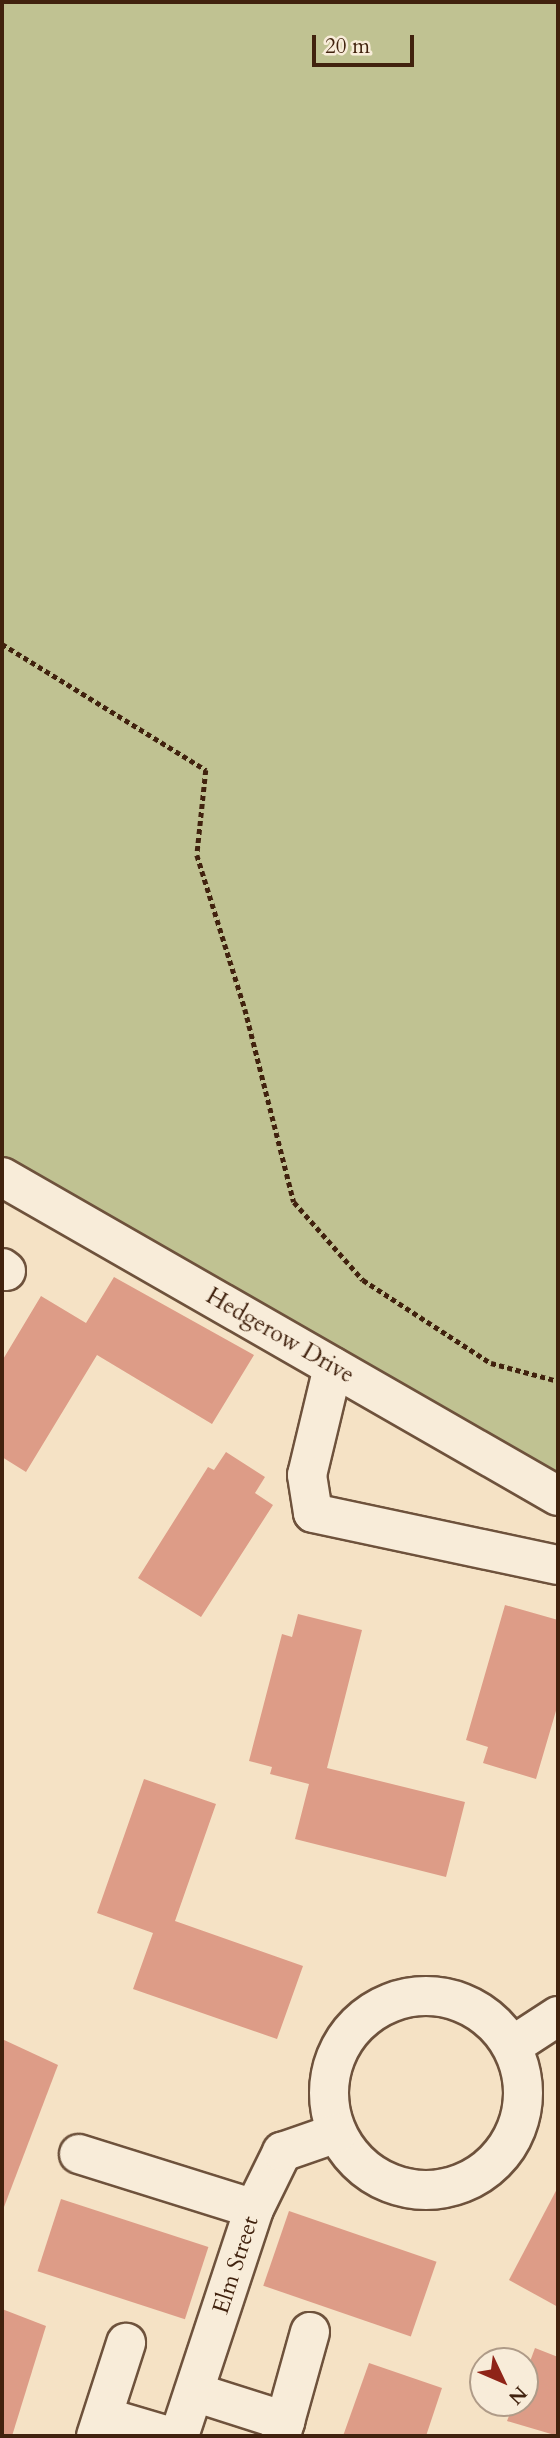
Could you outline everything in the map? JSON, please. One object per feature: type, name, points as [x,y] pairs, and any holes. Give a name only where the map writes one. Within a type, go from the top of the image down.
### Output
[{"type":"street","name":"Hedgerow Drive","points":[[2,1177],[558,1496]]},
{"type":"street","points":[[333,1367],[307,1475],[313,1513],[558,1565]]},
{"type":"street","points":[[412,1996],[451,1999],[495,2022],[512,2046],[523,2076],[523,2107],[513,2137],[495,2162],[469,2180],[439,2190],[409,2189],[389,2182],[354,2160],[337,2133],[329,2105],[330,2074],[340,2047],[359,2023],[383,2005],[412,1996]]},
{"type":"street","points":[[512,2046],[558,2016]]},
{"type":"street","name":"Elm Street","points":[[179,2436],[254,2209],[282,2152],[337,2133]]},
{"type":"street","points":[[79,2154],[254,2209]]},
{"type":"street","points":[[194,2392],[283,2429],[310,2332]]},
{"type":"street","points":[[126,2343],[100,2426],[168,2436]]},
{"type":"path","points":[[2,643],[206,770],[197,855],[245,1010],[294,1202],[363,1280],[491,1363],[558,1381]]},
{"type":"green space","points":[[2,2],[558,2],[558,1479],[2,1167]]},
{"type":"building","points":[[114,1277],[254,1355],[212,1424],[97,1355],[26,1472],[2,1457],[2,1361],[41,1296],[86,1323]]},
{"type":"building","points":[[226,1452],[265,1477],[255,1493],[273,1505],[201,1617],[138,1578],[208,1467],[214,1470]]},
{"type":"building","points":[[505,1605],[558,1620],[558,1704],[536,1779],[483,1763],[488,1747],[466,1740]]},
{"type":"building","points":[[298,1614],[362,1630],[327,1768],[465,1802],[446,1877],[295,1839],[309,1784],[270,1774],[272,1767],[249,1761],[282,1634],[292,1637]]},
{"type":"building","points":[[144,1779],[216,1804],[175,1921],[303,1966],[277,2039],[133,1989],[153,1933],[97,1913]]},
{"type":"building","points":[[2,2039],[58,2065],[4,2207],[2,2206]]},
{"type":"building","points":[[558,2187],[558,2307],[509,2280]]},
{"type":"building","points":[[61,2199],[208,2247],[185,2319],[38,2271]]},
{"type":"building","points":[[289,2211],[437,2262],[411,2336],[263,2286]]},
{"type":"building","points":[[2,2309],[46,2326],[12,2436],[2,2436]]},
{"type":"building","points":[[539,2350],[558,2357],[558,2436],[507,2421],[509,2417],[539,2417]]},
{"type":"building","points":[[369,2363],[442,2388],[426,2436],[343,2436]]}]
